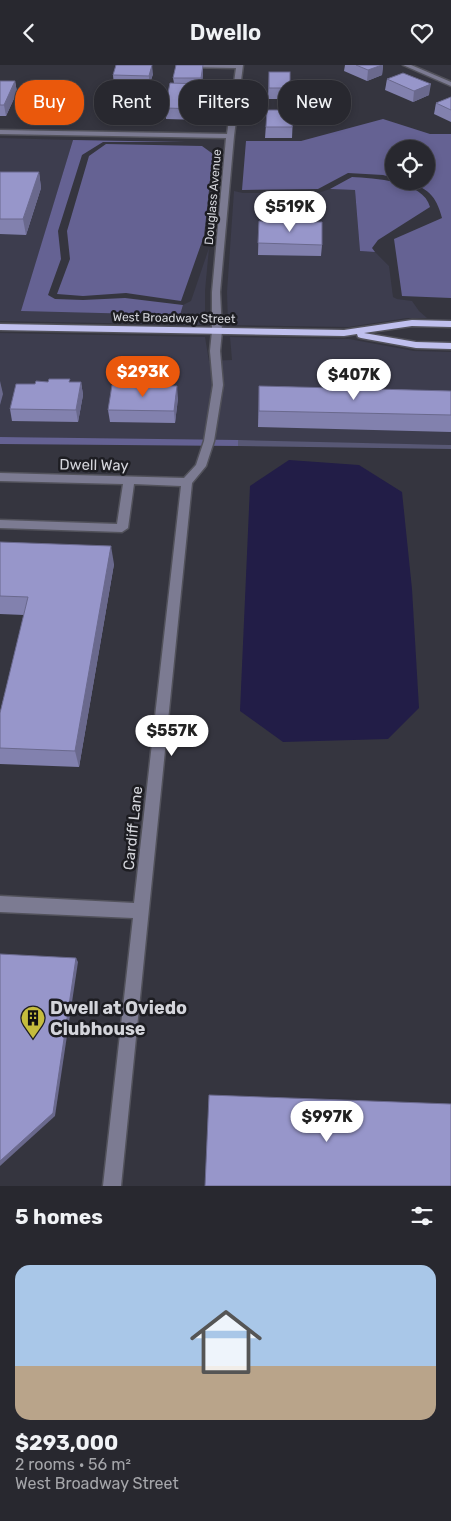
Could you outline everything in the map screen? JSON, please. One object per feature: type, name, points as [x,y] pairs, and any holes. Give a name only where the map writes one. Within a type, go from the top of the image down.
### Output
[{"type":"main road","name":"West Broadway Street","points":[[348,333],[412,323],[451,324]]},
{"type":"main road","name":"West Broadway Street","points":[[0,327],[348,333],[416,345],[451,345]]},
{"type":"street","points":[[180,65],[240,65]]},
{"type":"street","name":"Douglass Avenue","points":[[217,331],[216,292],[230,136],[240,65]]},
{"type":"street","points":[[406,65],[451,83]]},
{"type":"street","points":[[0,131],[230,136]]},
{"type":"street","points":[[187,482],[201,466],[209,441],[218,385],[215,351],[217,331]]},
{"type":"street","name":"Dwell Way","points":[[0,477],[187,482]]},
{"type":"street","points":[[0,524],[122,528],[129,481]]},
{"type":"street","name":"Cardiff Lane","points":[[112,1186],[187,482]]},
{"type":"street","points":[[0,904],[141,911]]},
{"type":"shaded area","points":[[383,119],[430,134],[451,134],[451,298],[402,296],[394,239],[442,218],[434,198],[425,190],[435,190],[435,140],[385,140],[385,176],[348,173],[318,189],[242,190],[246,141],[301,141]]},
{"type":"shaded area","points":[[0,138],[73,140],[22,310],[180,315],[183,305],[191,301],[209,248],[205,291],[205,325],[0,321]]},
{"type":"shaded area","points":[[73,140],[186,142],[103,142],[82,155],[58,231],[61,259],[48,295],[55,299],[125,298],[183,305],[180,315],[21,311]]},
{"type":"shaded area","points":[[106,144],[202,146],[213,154],[204,236],[181,301],[126,293],[83,296],[57,294],[70,259],[67,231],[89,156]]},
{"type":"shaded area","points":[[352,177],[384,180],[385,190],[416,190],[426,198],[430,207],[378,240],[372,248],[375,252],[360,251],[355,190],[330,189]]},
{"type":"shaded area","points":[[330,189],[355,190],[360,251],[375,252],[389,266],[393,297],[412,301],[427,318],[407,318],[348,327],[228,325],[227,292],[234,191],[243,193],[318,193]]},
{"type":"shaded area","points":[[0,333],[205,337],[209,361],[232,360],[230,337],[349,339],[414,351],[451,352],[451,445],[0,437]]},
{"type":"shaded area","points":[[0,437],[238,440],[238,446],[0,444]]},
{"type":"shaded area","points":[[238,440],[451,445],[451,449],[238,446]]},
{"type":"shaded area","points":[[289,460],[359,465],[402,492],[412,589],[419,708],[388,739],[283,742],[240,711],[250,486]]},
{"type":"building","points":[[116,65],[152,65],[149,76],[113,75]]},
{"type":"building","points":[[176,65],[203,65],[201,78],[173,78]]},
{"type":"building","points":[[356,65],[382,65],[368,70]]},
{"type":"building","points":[[269,72],[290,72],[290,80],[278,80],[278,88],[269,88]]},
{"type":"building","points":[[403,73],[431,84],[414,91],[387,79]]},
{"type":"building","points":[[0,81],[15,81],[4,105],[0,105]]},
{"type":"building","points":[[170,83],[179,83],[179,108],[169,108]]},
{"type":"building","points":[[451,97],[451,110],[436,103]]},
{"type":"building","points":[[268,110],[278,110],[278,125],[292,125],[292,127],[266,127],[268,125]]},
{"type":"building","points":[[0,172],[39,172],[23,219],[0,219]]},
{"type":"building","points":[[259,221],[322,222],[322,245],[258,243]]},
{"type":"building","points":[[49,379],[70,379],[69,382],[81,382],[76,410],[10,409],[16,384],[35,384],[36,381],[48,382]]},
{"type":"building","points":[[129,383],[177,386],[174,411],[108,410],[112,385],[129,385]]},
{"type":"building","points":[[259,386],[451,391],[451,415],[259,411]]},
{"type":"building","points":[[0,542],[111,546],[75,751],[0,748],[0,713],[28,597],[0,596]]},
{"type":"building","name":"Dwell at Oviedo Clubhouse","points":[[0,954],[76,958],[53,1113],[0,1161]]},
{"type":"building","points":[[209,1095],[451,1104],[451,1186],[205,1186]]},
{"type":"place","name":"Dwell at Oviedo Clubhouse","points":[[33,1039]]}]
